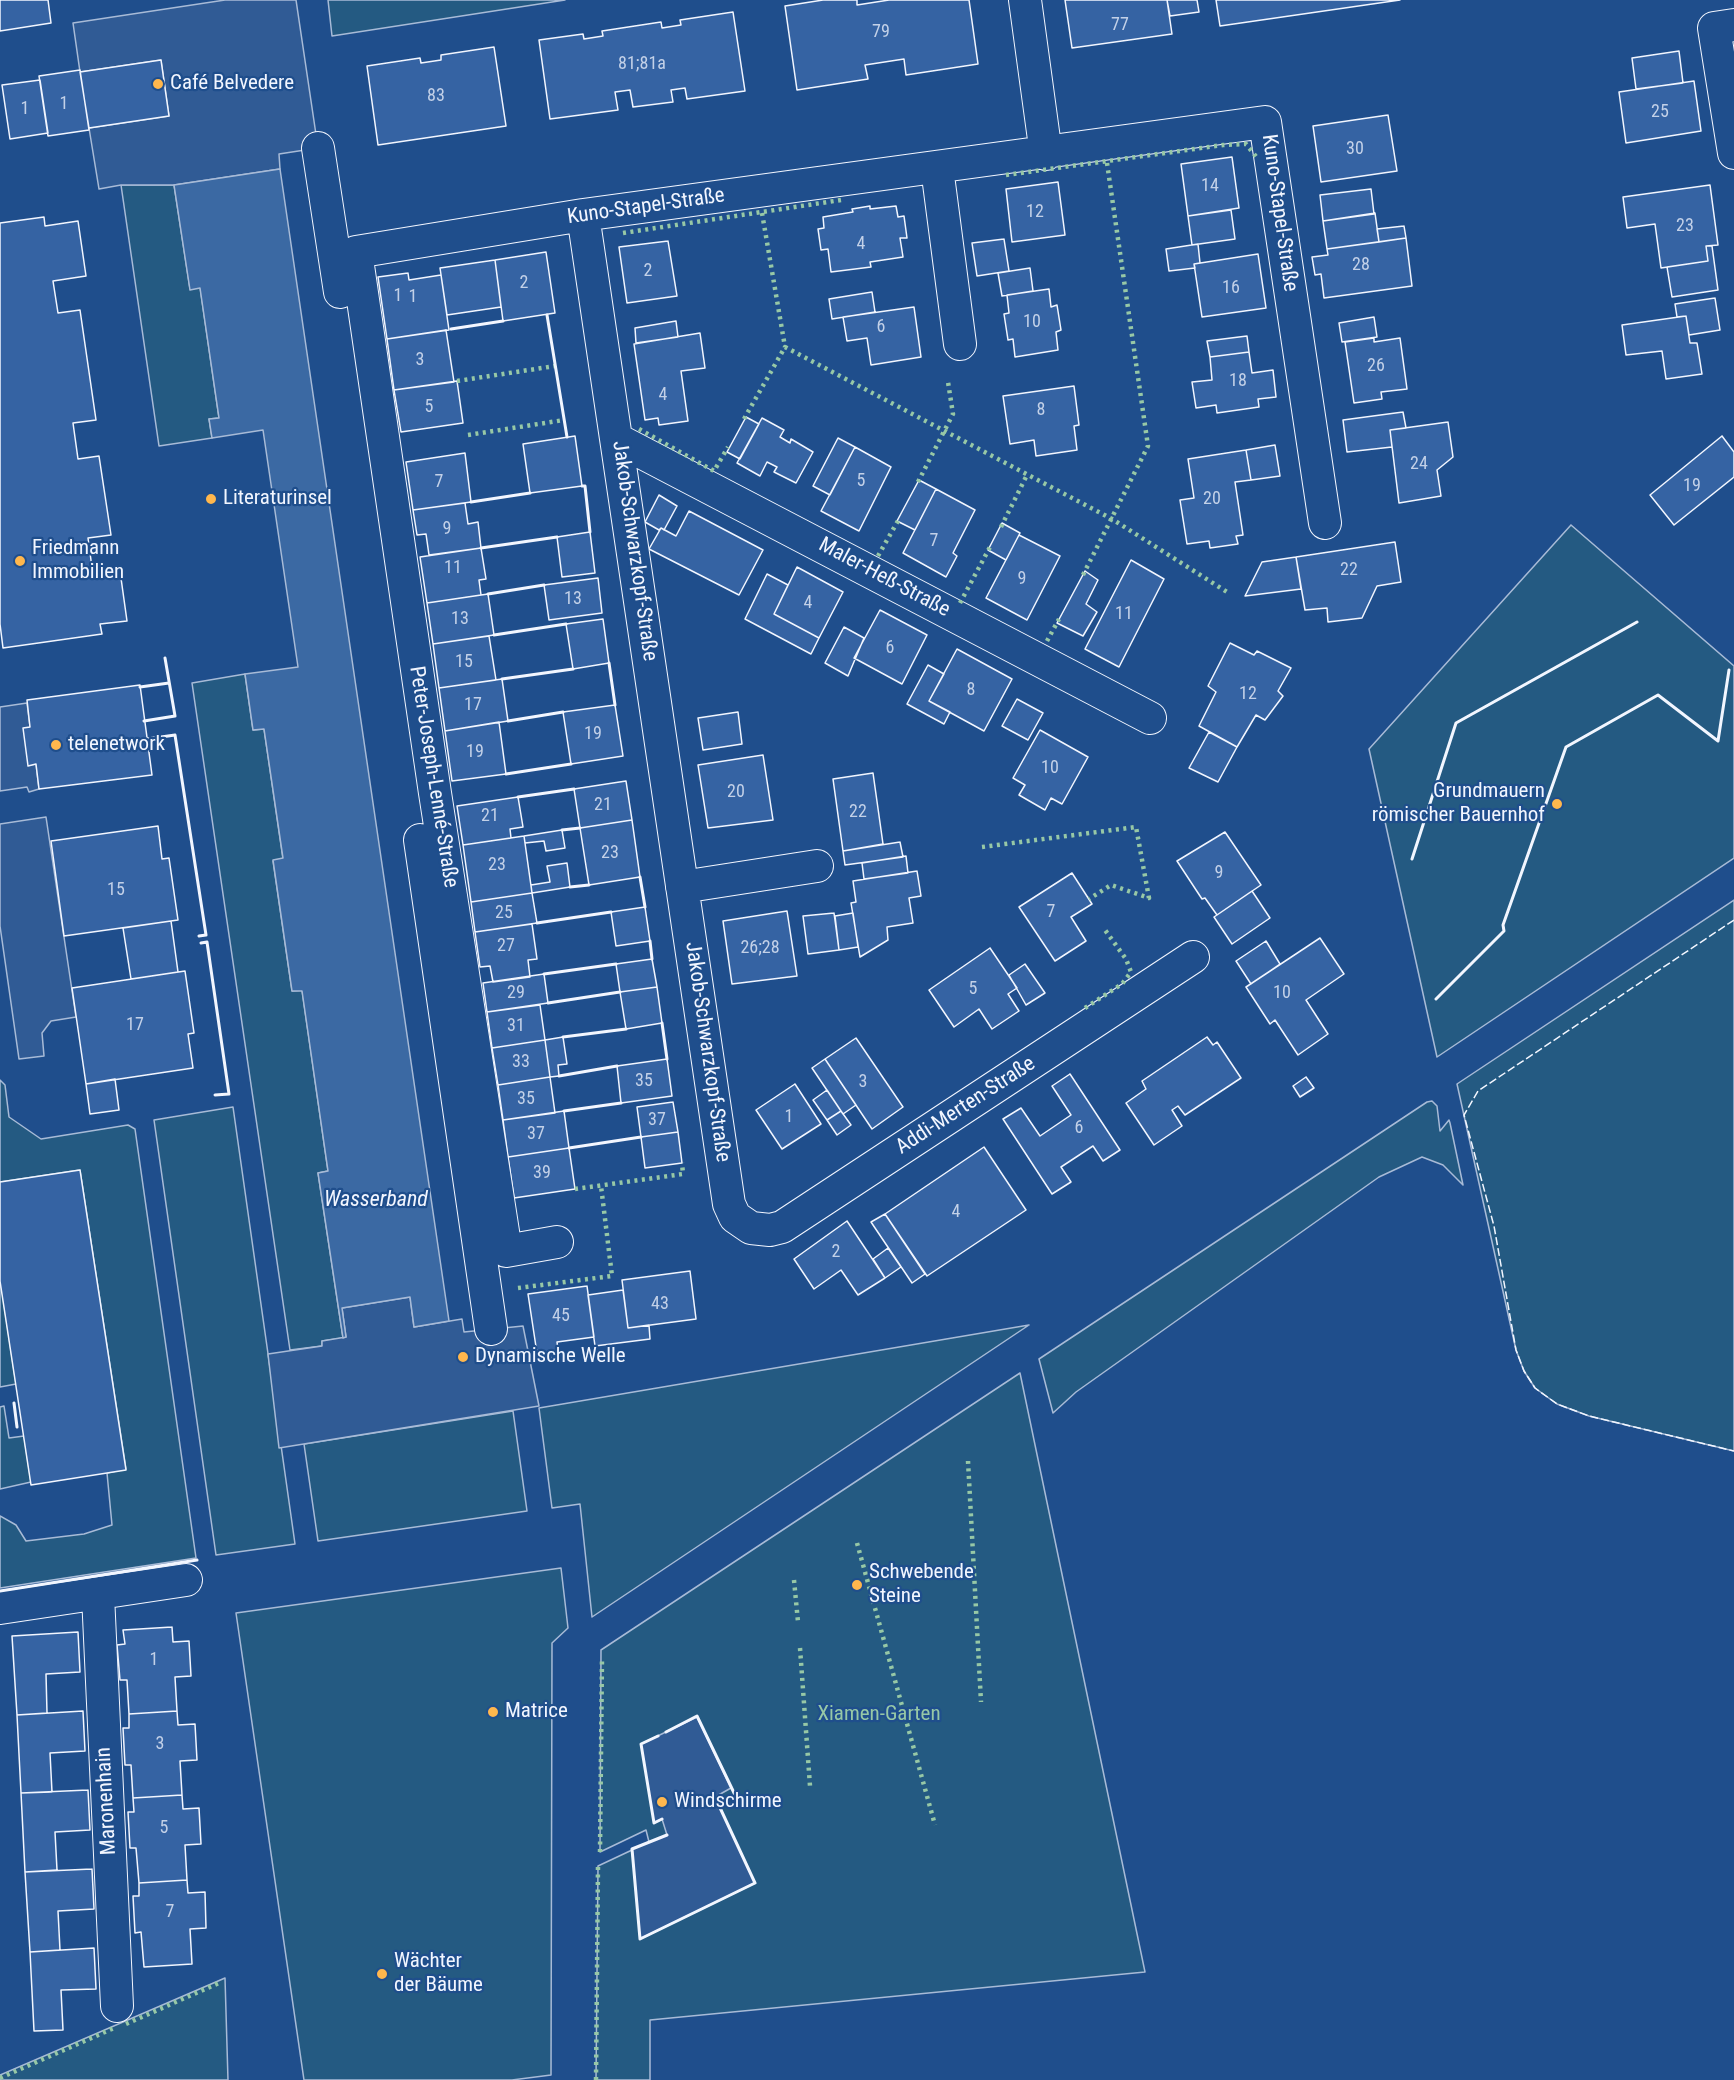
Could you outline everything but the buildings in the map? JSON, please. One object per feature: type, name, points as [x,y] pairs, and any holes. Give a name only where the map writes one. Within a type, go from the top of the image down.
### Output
[{"type":"street","points":[[1025,0],[1046,154]]},
{"type":"street","points":[[1734,25],[1714,28],[1734,153]]},
{"type":"street","name":"Kuno-Stapel-Straße","points":[[356,252],[583,215],[1046,154],[1265,122],[1325,523]]},
{"type":"street","points":[[318,148],[491,1329]]},
{"type":"street","points":[[937,168],[960,344]]},
{"type":"street","name":"Jakob-Schwarzkopf-Straße","points":[[583,215],[729,1204],[735,1217]]},
{"type":"street","name":"Peter-Joseph-Lenné-Straße","points":[[356,252],[435,793],[506,1251],[557,1242]]},
{"type":"street","name":"Maler-Heß-Straße","points":[[618,440],[1150,718]]},
{"type":"street","points":[[682,887],[818,867]]},
{"type":"street","name":"Addi-Merten-Straße","points":[[735,1217],[751,1228],[770,1230],[782,1227],[1193,957]]},
{"type":"street","points":[[0,1608],[186,1580]]},
{"type":"street","name":"Maronenhain","points":[[98,1595],[117,2006]]},
{"type":"green space","points":[[328,0],[565,0],[332,36]]},
{"type":"green space","points":[[121,185],[174,185],[190,289],[200,287],[219,418],[209,419],[212,438],[159,446]]},
{"type":"green space","name":"Grundmauern römischer Bauernhof","points":[[1571,525],[1734,666],[1734,858],[1437,1057],[1369,749]]},
{"type":"green space","points":[[245,674],[253,730],[264,729],[283,859],[273,861],[292,991],[302,990],[328,1171],[318,1173],[343,1338],[322,1341],[322,1346],[290,1350],[192,683]]},
{"type":"green space","points":[[1734,900],[1734,1451],[1589,1416],[1557,1404],[1535,1388],[1524,1371],[1516,1350],[1457,1084]]},
{"type":"green space","points":[[0,1080],[5,1085],[9,1117],[41,1139],[128,1125],[135,1129],[196,1558],[0,1588],[0,1516],[16,1525],[26,1541],[84,1534],[112,1525],[107,1473],[126,1469],[80,1170],[0,1182]]},
{"type":"green space","points":[[1432,1101],[1437,1106],[1440,1131],[1449,1120],[1463,1185],[1443,1165],[1422,1157],[1379,1177],[1076,1392],[1053,1413],[1039,1359],[1427,1102]]},
{"type":"green space","points":[[233,1107],[295,1544],[216,1555],[154,1120]]},
{"type":"green space","points":[[0,1285],[16,1384],[0,1387]]},
{"type":"green space","points":[[1029,1325],[592,1617],[580,1504],[552,1508],[539,1408]]},
{"type":"green space","name":"Xiamen-Garten","points":[[1020,1373],[1145,1972],[650,2020],[650,2080],[596,2080],[598,1866],[649,1842],[646,1830],[600,1852],[601,1650]]},
{"type":"green space","points":[[4,1406],[9,1438],[24,1436],[31,1482],[0,1489],[0,1407]]},
{"type":"green space","points":[[513,1411],[527,1511],[318,1541],[304,1444]]},
{"type":"green space","points":[[561,1568],[568,1628],[552,1643],[551,2075],[512,2080],[304,2080],[236,1613]]},
{"type":"green space","points":[[225,1978],[228,2080],[0,2080],[0,2075]]},
{"type":"shaded area","points":[[225,0],[296,0],[318,148],[279,154],[280,169],[174,185],[121,185],[99,189],[89,128],[169,116],[161,60],[80,72],[73,23]]},
{"type":"shaded area","points":[[27,703],[30,727],[29,765],[36,764],[39,789],[29,792],[27,787],[0,791],[0,707]]},
{"type":"shaded area","points":[[46,817],[76,1017],[51,1021],[42,1033],[44,1056],[19,1059],[0,926],[0,824]]},
{"type":"shaded area","points":[[410,1297],[414,1327],[462,1319],[464,1332],[523,1326],[539,1406],[279,1448],[268,1354],[322,1346],[322,1341],[346,1337],[342,1308]]},
{"type":"shaded area","points":[[697,1717],[731,1788],[715,1797],[755,1883],[640,1939],[632,1849],[667,1835],[662,1819],[654,1823],[641,1744]]},
{"type":"water","name":"Wasserband","points":[[280,169],[449,1321],[414,1327],[410,1297],[342,1308],[346,1337],[343,1338],[318,1173],[328,1171],[302,991],[292,991],[273,860],[283,858],[264,729],[253,730],[245,674],[298,667],[263,430],[212,438],[209,419],[219,418],[200,288],[190,290],[174,185]]},
{"type":"hedge","points":[[1006,175],[1223,145],[1246,144],[1258,159]]},
{"type":"hedge","points":[[1083,575],[1148,446],[1107,163]]},
{"type":"hedge","points":[[623,233],[841,200]]},
{"type":"hedge","points":[[762,213],[785,347]]},
{"type":"hedge","points":[[744,419],[785,347],[1112,519],[1227,592]]},
{"type":"hedge","points":[[457,381],[555,366]]},
{"type":"hedge","points":[[918,482],[953,414],[948,382]]},
{"type":"hedge","points":[[468,435],[564,420]]},
{"type":"hedge","points":[[639,429],[714,471],[728,447]]},
{"type":"hedge","points":[[1001,527],[1027,475]]},
{"type":"hedge","points":[[878,556],[899,519]]},
{"type":"hedge","points":[[960,603],[990,547]]},
{"type":"hedge","points":[[1047,641],[1059,619]]},
{"type":"hedge","points":[[982,847],[1136,827],[1149,898],[1111,885],[1089,899]]},
{"type":"hedge","points":[[1085,1008],[1122,984],[1131,972],[1126,959],[1105,930]]},
{"type":"hedge","points":[[575,1189],[683,1174],[682,1163]]},
{"type":"hedge","points":[[518,1288],[612,1276],[601,1186]]},
{"type":"hedge","points":[[968,1461],[981,1702]]},
{"type":"hedge","points":[[857,1543],[935,1825]]},
{"type":"hedge","points":[[794,1580],[798,1622]]},
{"type":"hedge","points":[[800,1648],[810,1786]]},
{"type":"hedge","points":[[600,1852],[602,1658]]},
{"type":"hedge","points":[[596,2080],[598,1866]]},
{"type":"hedge","points":[[126,2024],[221,1982]]},
{"type":"hedge","points":[[0,2078],[114,2028]]},
{"type":"fence","points":[[1734,920],[1478,1091],[1464,1115],[1494,1226],[1516,1350],[1524,1371],[1535,1388],[1557,1404],[1589,1416],[1734,1451]]},
{"type":"wall","points":[[547,315],[567,437]]},
{"type":"wall","points":[[451,329],[503,321]]},
{"type":"wall","points":[[582,486],[585,486],[590,532]]},
{"type":"wall","points":[[471,502],[530,493]]},
{"type":"wall","points":[[481,548],[557,537]]},
{"type":"wall","points":[[488,594],[544,585]]},
{"type":"wall","points":[[1412,859],[1456,723],[1637,622]]},
{"type":"wall","points":[[494,635],[566,624]]},
{"type":"wall","points":[[144,721],[175,716],[165,658]]},
{"type":"wall","points":[[609,663],[615,705]]},
{"type":"wall","points":[[502,679],[573,669]]},
{"type":"wall","points":[[1436,999],[1504,931],[1503,925],[1566,747],[1658,695],[1718,741],[1729,670]]},
{"type":"wall","points":[[140,687],[169,683]]},
{"type":"wall","points":[[508,721],[563,712]]},
{"type":"wall","points":[[147,739],[175,735],[206,935],[199,936]]},
{"type":"wall","points":[[506,774],[571,764]]},
{"type":"wall","points":[[518,797],[574,789]]},
{"type":"wall","points":[[562,830],[580,828]]},
{"type":"wall","points":[[640,877],[645,907]]},
{"type":"wall","points":[[570,887],[589,885]]},
{"type":"wall","points":[[537,923],[611,912]]},
{"type":"wall","points":[[650,941],[652,959]]},
{"type":"wall","points":[[201,943],[207,942],[229,1094],[215,1095]]},
{"type":"wall","points":[[544,974],[616,964]]},
{"type":"wall","points":[[548,1003],[620,992]]},
{"type":"wall","points":[[662,1023],[667,1059]]},
{"type":"wall","points":[[563,1037],[626,1029]]},
{"type":"wall","points":[[559,1076],[617,1066]]},
{"type":"wall","points":[[564,1111],[621,1103]]},
{"type":"wall","points":[[569,1148],[641,1137]]},
{"type":"wall","points":[[14,1403],[17,1427]]},
{"type":"wall","points":[[0,1591],[197,1560]]},
{"type":"wall","points":[[666,1732],[697,1716],[736,1797]]},
{"type":"wall","points":[[658,1736],[641,1744],[654,1823],[662,1819]]},
{"type":"wall","points":[[667,1835],[632,1849],[640,1939],[755,1883],[715,1797]]},
{"type":"place","name":"Café Belvedere","points":[[158,84]]},
{"type":"place","name":"Literaturinsel","points":[[211,499]]},
{"type":"place","name":"Friedmann Immobilien","points":[[20,561]]},
{"type":"place","name":"telenetwork","points":[[56,745]]},
{"type":"place","name":"Grundmauern römischer Bauernhof","points":[[1557,804]]},
{"type":"place","name":"Dynamische Welle","points":[[463,1357]]},
{"type":"place","name":"Schwebende Steine","points":[[857,1585]]},
{"type":"place","name":"Matrice","points":[[493,1712]]},
{"type":"place","name":"Windschirme","points":[[662,1802]]},
{"type":"place","name":"Wächter der Bäume","points":[[382,1974]]}]
